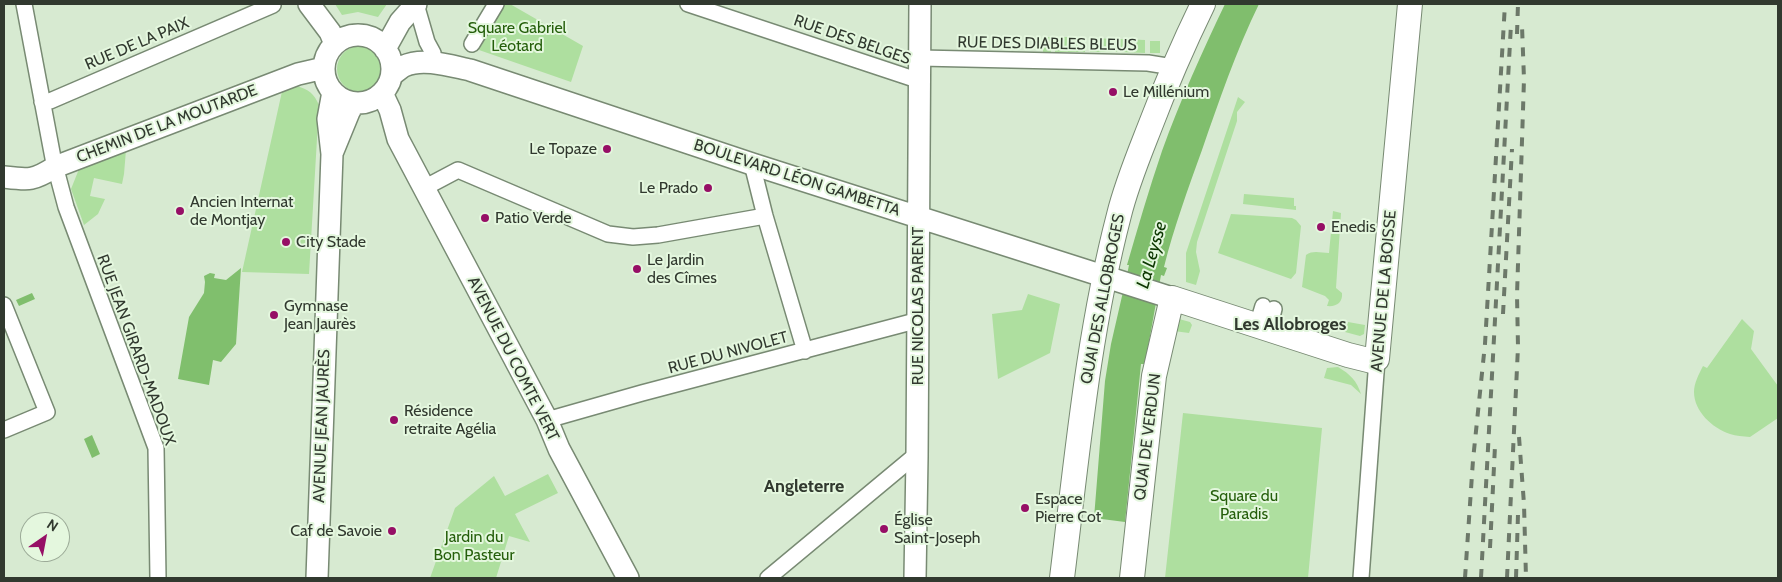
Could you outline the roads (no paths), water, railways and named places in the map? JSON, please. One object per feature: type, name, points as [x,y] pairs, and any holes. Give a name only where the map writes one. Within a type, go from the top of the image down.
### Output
[{"type":"main road","points":[[309,4],[330,32],[341,41]]},
{"type":"main road","points":[[322,4],[341,41]]},
{"type":"main road","points":[[381,46],[404,4]]},
{"type":"main road","points":[[381,46],[416,4]]},
{"type":"main road","name":"RUE NICOLAS PARENT","points":[[915,578],[920,4]]},
{"type":"main road","name":"QUAI DES ALLOBROGES","points":[[1062,578],[1088,368],[1115,280],[1119,213],[1134,168],[1173,67],[1202,4]]},
{"type":"main road","name":"AVENUE DE LA BOISSE","points":[[1378,359],[1410,4]]},
{"type":"main road","points":[[361,36],[381,46],[390,59],[373,94],[339,97],[333,92],[325,77],[324,68],[328,54],[341,41],[361,36]]},
{"type":"main road","name":"BOULEVARD LÉON GAMBETTA","points":[[381,46],[401,54],[434,53],[454,60],[470,70]]},
{"type":"main road","name":"BOULEVARD LÉON GAMBETTA","points":[[373,94],[405,66],[419,63],[442,64],[470,70],[752,164],[1164,296]]},
{"type":"main road","name":"CHEMIN DE LA MOUTARDE","points":[[6,178],[34,179],[55,168],[298,74],[324,68]]},
{"type":"main road","name":"AVENUE JEAN JAURÈS","points":[[317,578],[332,154],[328,119],[333,92]]},
{"type":"main road","name":"AVENUE DU COMTE VERT","points":[[373,94],[390,110],[398,139],[547,420],[560,449],[628,578]]},
{"type":"main road","name":"AVENUE JEAN JAURÈS","points":[[332,154],[342,128],[373,94]]},
{"type":"main road","points":[[1164,296],[1266,318],[1348,355],[1372,361],[1378,359]]},
{"type":"main road","name":"QUAI DE VERDUN","points":[[1132,578],[1164,296]]},
{"type":"street","name":"RUE JEAN GIRARD-MADOUX","points":[[24,4],[55,168],[66,207],[156,448],[158,578]]},
{"type":"street","points":[[416,4],[427,42],[434,53]]},
{"type":"street","points":[[472,44],[496,4]]},
{"type":"street","name":"RUE DES BELGES","points":[[688,4],[920,81]]},
{"type":"street","name":"RUE DE LA PAIX","points":[[42,102],[50,101],[273,5]]},
{"type":"street","name":"RUE DES DIABLES BLEUS","points":[[920,58],[1148,64],[1173,67]]},
{"type":"street","points":[[752,164],[765,216],[805,351]]},
{"type":"street","points":[[424,188],[458,170],[608,234],[633,237],[658,235],[765,216]]},
{"type":"street","points":[[4,305],[47,412],[4,430]]},
{"type":"street","name":"RUE DU NIVOLET","points":[[547,420],[918,320]]},
{"type":"street","name":"AVENUE DE LA BOISSE","points":[[1361,578],[1378,359]]},
{"type":"street","points":[[768,578],[917,454]]},
{"type":"water","name":"La Leysse","points":[[1225,4],[1259,4],[1221,95],[1186,194],[1164,267],[1167,268],[1164,276],[1161,275],[1145,364],[1141,364],[1125,522],[1094,518],[1105,381],[1111,344],[1129,265],[1127,265],[1169,132]]},
{"type":"water","points":[[32,293],[35,299],[19,306],[16,300]]},
{"type":"water","points":[[92,435],[100,454],[92,458],[84,439]]},
{"type":"railway","points":[[1465,578],[1473,460],[1485,344],[1505,4]]},
{"type":"railway","points":[[1517,34],[1518,4]]},
{"type":"railway","points":[[1481,578],[1511,24]]},
{"type":"railway","points":[[1507,578],[1518,347],[1517,295],[1524,79],[1522,26]]},
{"type":"railway","points":[[1503,314],[1512,149]]},
{"type":"railway","points":[[1519,437],[1524,504],[1526,578]]},
{"type":"railway","points":[[1490,548],[1495,446]]},
{"type":"railway","points":[[1516,578],[1518,514]]},
{"type":"place","name":"Le Millénium","points":[[1113,92]]},
{"type":"place","name":"Le Topaze","points":[[607,149]]},
{"type":"place","name":"Le Prado","points":[[708,188]]},
{"type":"place","name":"Ancien Internat de Montjay","points":[[180,211]]},
{"type":"place","name":"Patio Verde","points":[[485,218]]},
{"type":"place","name":"Enedis","points":[[1321,227]]},
{"type":"place","name":"City Stade","points":[[286,242]]},
{"type":"place","name":"Le Jardin des Cîmes","points":[[637,269]]},
{"type":"place","name":"Gymnase Jean Jaurès","points":[[274,315]]},
{"type":"place","name":"Résidence retraite Agélia","points":[[394,420]]},
{"type":"place","name":"Espace Pierre Cot","points":[[1025,508]]},
{"type":"place","name":"Église Saint-Joseph","points":[[884,529]]},
{"type":"place","name":"Caf de Savoie","points":[[392,531]]},
{"type":"district","name":"Les Allobroges","points":[[1290,325]]},
{"type":"district","name":"Angleterre","points":[[804,487]]},
{"type":"park label","name":"Square Gabriel Léotard","points":[[517,37]]},
{"type":"park label","name":"Square du Paradis","points":[[1244,505]]},
{"type":"park label","name":"Jardin du Bon Pasteur","points":[[474,546]]}]
